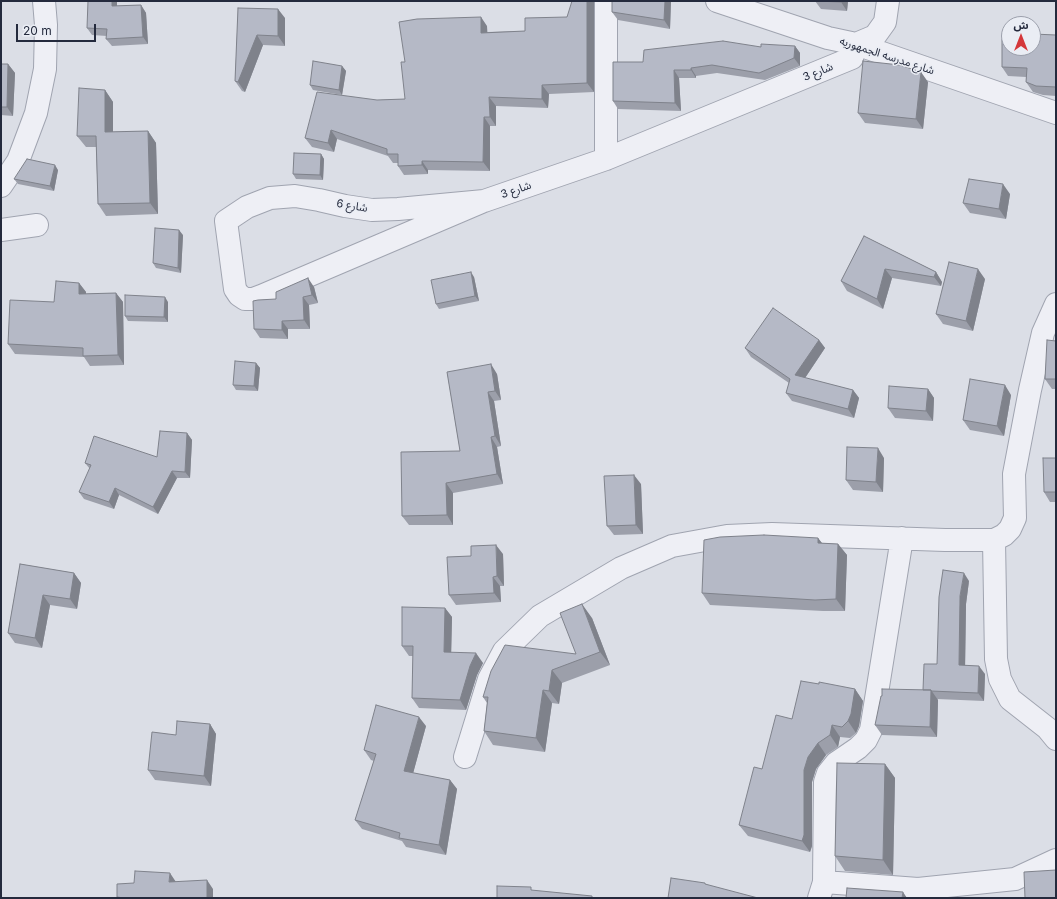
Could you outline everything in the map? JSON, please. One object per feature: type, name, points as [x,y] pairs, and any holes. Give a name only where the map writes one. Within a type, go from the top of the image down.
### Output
[{"type":"street","points":[[1,186],[18,161],[36,113],[45,70],[46,25],[44,1]]},
{"type":"street","points":[[606,1],[606,160]]},
{"type":"street","name":"شارع مدرسه الجمهوريه","points":[[717,1],[828,38],[856,44],[1056,113]]},
{"type":"street","points":[[856,44],[876,36],[885,22],[888,1]]},
{"type":"street","name":"شارع 3","points":[[226,221],[235,289],[239,295],[245,299],[253,299],[484,201],[606,160],[852,58],[856,44]]},
{"type":"street","name":"شارع 6","points":[[226,221],[246,207],[270,198],[295,196],[372,210],[405,209],[484,201]]},
{"type":"street","points":[[1,230],[37,225]]},
{"type":"street","points":[[465,757],[489,679],[504,651],[540,616],[621,568],[672,546],[727,536],[772,534],[994,540],[1010,529],[1015,518],[1014,474],[1030,390],[1043,333],[1056,304]]},
{"type":"street","points":[[902,538],[871,730],[866,740],[858,748],[836,763],[828,773],[825,782],[822,890],[918,889],[1015,878],[1056,860]]},
{"type":"street","points":[[994,540],[996,659],[1000,680],[1010,698],[1047,728],[1056,739]]},
{"type":"building","points":[[88,1],[112,1],[112,6],[141,5],[143,37],[106,39],[107,29],[87,28]]},
{"type":"building","points":[[572,1],[587,1],[587,83],[542,85],[542,99],[489,97],[490,117],[484,117],[483,162],[422,161],[422,165],[398,166],[398,154],[387,154],[387,149],[331,130],[328,143],[305,138],[317,92],[377,100],[405,99],[401,62],[405,62],[399,22],[417,19],[481,17],[481,33],[525,31],[525,18],[567,17]]},
{"type":"building","points":[[612,1],[665,1],[664,20],[612,12]]},
{"type":"building","points":[[815,1],[841,1],[841,2]]},
{"type":"building","points":[[238,8],[278,9],[278,36],[257,35],[238,82],[235,81]]},
{"type":"building","points":[[1041,34],[1056,35],[1056,87],[1036,86],[1026,82],[1027,68],[1002,67],[1002,56],[1041,56]]},
{"type":"building","points":[[723,41],[761,47],[761,44],[795,46],[794,58],[759,73],[712,65],[691,68],[691,70],[674,70],[675,103],[613,101],[613,62],[643,62],[644,50]]},
{"type":"building","points":[[313,61],[342,66],[339,90],[310,85]]},
{"type":"building","points":[[863,61],[900,65],[921,72],[916,119],[858,113]]},
{"type":"building","points":[[1,64],[8,64],[7,107],[1,107]]},
{"type":"building","points":[[79,88],[105,90],[105,132],[148,131],[150,203],[98,204],[96,136],[77,136]]},
{"type":"building","points":[[294,153],[321,154],[320,175],[293,174]]},
{"type":"building","points":[[27,159],[55,165],[50,186],[14,179]]},
{"type":"building","points":[[969,179],[1003,184],[999,209],[963,203]]},
{"type":"building","points":[[155,228],[179,230],[178,268],[153,263]]},
{"type":"building","points":[[864,236],[936,272],[934,277],[885,269],[877,299],[841,281]]},
{"type":"building","points":[[949,262],[978,269],[966,321],[936,314]]},
{"type":"building","points":[[471,272],[475,296],[436,304],[431,280]]},
{"type":"building","points":[[308,278],[312,295],[303,297],[304,320],[282,321],[282,330],[254,329],[253,301],[276,299],[276,292]]},
{"type":"building","points":[[56,281],[79,283],[79,294],[116,293],[118,355],[83,356],[83,348],[8,344],[10,300],[54,302]]},
{"type":"building","points":[[125,295],[165,297],[164,317],[125,316]]},
{"type":"building","points":[[773,308],[819,340],[795,375],[853,390],[848,409],[786,393],[790,379],[745,348]]},
{"type":"building","points":[[1047,340],[1056,341],[1056,379],[1045,379]]},
{"type":"building","points":[[235,361],[256,363],[254,386],[233,385]]},
{"type":"building","points":[[491,364],[495,391],[488,392],[495,436],[491,437],[497,474],[446,483],[447,515],[402,516],[401,452],[460,451],[447,372]]},
{"type":"building","points":[[970,379],[1005,385],[997,426],[963,420]]},
{"type":"building","points":[[889,386],[928,389],[926,411],[888,408]]},
{"type":"building","points":[[160,431],[187,433],[185,472],[172,471],[153,507],[115,488],[109,502],[79,492],[91,465],[85,463],[94,436],[157,457]]},
{"type":"building","points":[[847,447],[878,448],[876,482],[846,480]]},
{"type":"building","points":[[1043,458],[1056,458],[1056,492],[1044,492]]},
{"type":"building","points":[[634,475],[636,525],[607,526],[604,476]]},
{"type":"building","points":[[764,535],[818,538],[818,543],[838,544],[836,599],[815,600],[702,593],[704,540],[720,537]]},
{"type":"building","points":[[496,545],[497,576],[493,577],[494,593],[449,595],[447,557],[471,556],[471,546]]},
{"type":"building","points":[[20,564],[74,573],[70,599],[43,595],[35,638],[8,633]]},
{"type":"building","points":[[943,570],[964,573],[960,596],[959,665],[979,666],[978,693],[923,690],[924,664],[937,664],[939,597]]},
{"type":"building","points":[[582,604],[600,652],[552,670],[549,691],[543,690],[536,738],[484,731],[488,697],[483,697],[491,671],[505,645],[576,654],[560,613]]},
{"type":"building","points":[[402,607],[445,608],[444,652],[476,653],[470,666],[460,700],[412,698],[413,646],[402,646]]},
{"type":"building","points":[[801,681],[819,684],[819,682],[855,689],[851,714],[848,721],[842,727],[832,725],[830,735],[818,743],[808,757],[804,770],[804,835],[802,841],[739,825],[754,767],[762,769],[776,715],[792,719]]},
{"type":"building","points":[[882,689],[931,690],[930,727],[875,725],[882,696]]},
{"type":"building","points":[[376,705],[419,717],[404,771],[450,780],[439,845],[399,838],[400,833],[355,820],[376,754],[364,750]]},
{"type":"building","points":[[177,721],[210,724],[204,776],[148,770],[152,732],[176,735]]},
{"type":"building","points":[[837,763],[885,764],[883,860],[835,856]]},
{"type":"building","points":[[1056,870],[1056,898],[1025,898],[1024,872]]},
{"type":"building","points":[[135,871],[170,873],[169,882],[207,880],[207,898],[117,897],[117,884],[134,883]]},
{"type":"building","points":[[671,878],[705,883],[758,898],[668,898]]},
{"type":"building","points":[[497,886],[531,887],[531,890],[592,896],[592,898],[497,898]]},
{"type":"building","points":[[847,888],[903,892],[902,898],[846,898]]}]
